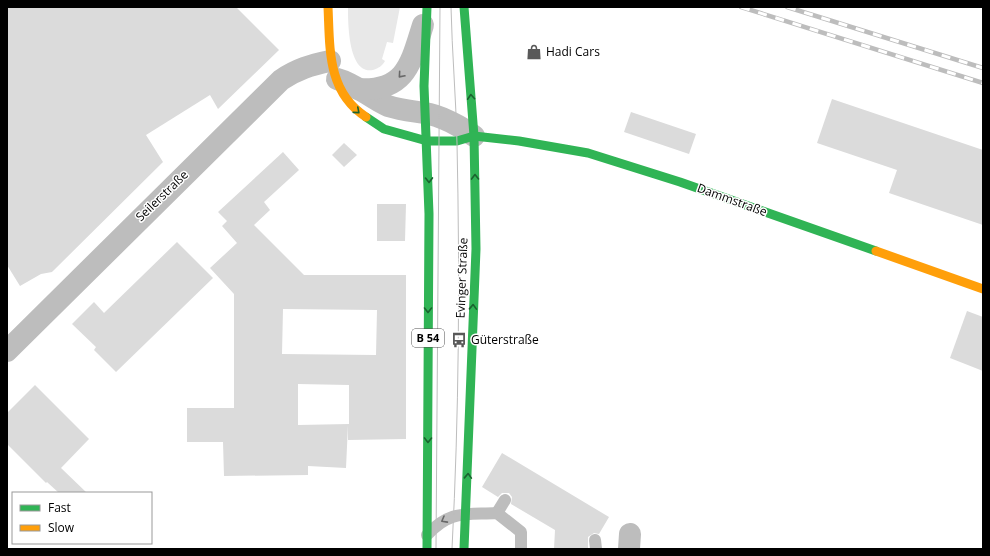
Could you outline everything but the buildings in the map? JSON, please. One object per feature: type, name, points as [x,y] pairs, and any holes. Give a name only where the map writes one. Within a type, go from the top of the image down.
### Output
[{"type":"main road","name":"Dammstraße","points":[[328,7],[333,70],[340,93],[350,104],[370,121],[390,131],[427,141],[457,141],[474,136],[507,139],[559,147],[636,167],[983,289]]},
{"type":"main road","name":"Evinger Straße","points":[[464,7],[474,136],[476,249],[464,549]]},
{"type":"main road","name":"B 54","points":[[426,10],[424,86],[429,222],[427,549]]},
{"type":"street","points":[[358,89],[373,90],[384,87],[395,82],[403,74],[410,65],[426,10]]},
{"type":"street","name":"Seilerstraße","points":[[7,350],[281,80],[303,68],[333,70]]},
{"type":"street","name":"Dammstraße","points":[[333,70],[358,89],[388,105],[405,111],[426,113],[456,124],[474,136]]},
{"type":"lane","points":[[497,513],[505,500]]},
{"type":"lane","points":[[426,535],[437,524],[454,515],[497,513],[521,532],[520,549]]},
{"type":"shaded area","points":[[348,7],[400,7],[393,43],[387,42],[382,59],[385,61],[381,66],[373,70],[365,69],[359,64],[354,56],[349,35]]},
{"type":"tram line","points":[[436,549],[440,7]]},
{"type":"tram line","points":[[451,7],[457,143],[459,296],[456,448],[452,549]]},
{"type":"railway","points":[[741,7],[983,83]]},
{"type":"railway","points":[[787,7],[983,68]]},
{"type":"traffic: fast","points":[[427,7],[424,86],[429,214],[427,549]]},
{"type":"traffic: fast","points":[[464,7],[474,136],[476,249],[464,549]]},
{"type":"traffic: fast","points":[[366,117],[384,129],[427,141],[457,141],[474,136],[519,141],[588,153],[680,182],[876,251]]},
{"type":"traffic: slow","points":[[328,7],[329,38],[333,68],[337,82],[353,107],[366,117]]},
{"type":"traffic: slow","points":[[876,251],[983,289]]},
{"type":"place","name":"Hadi Cars","points":[[534,52]]},
{"type":"place","name":"Güterstraße","points":[[459,340]]}]
